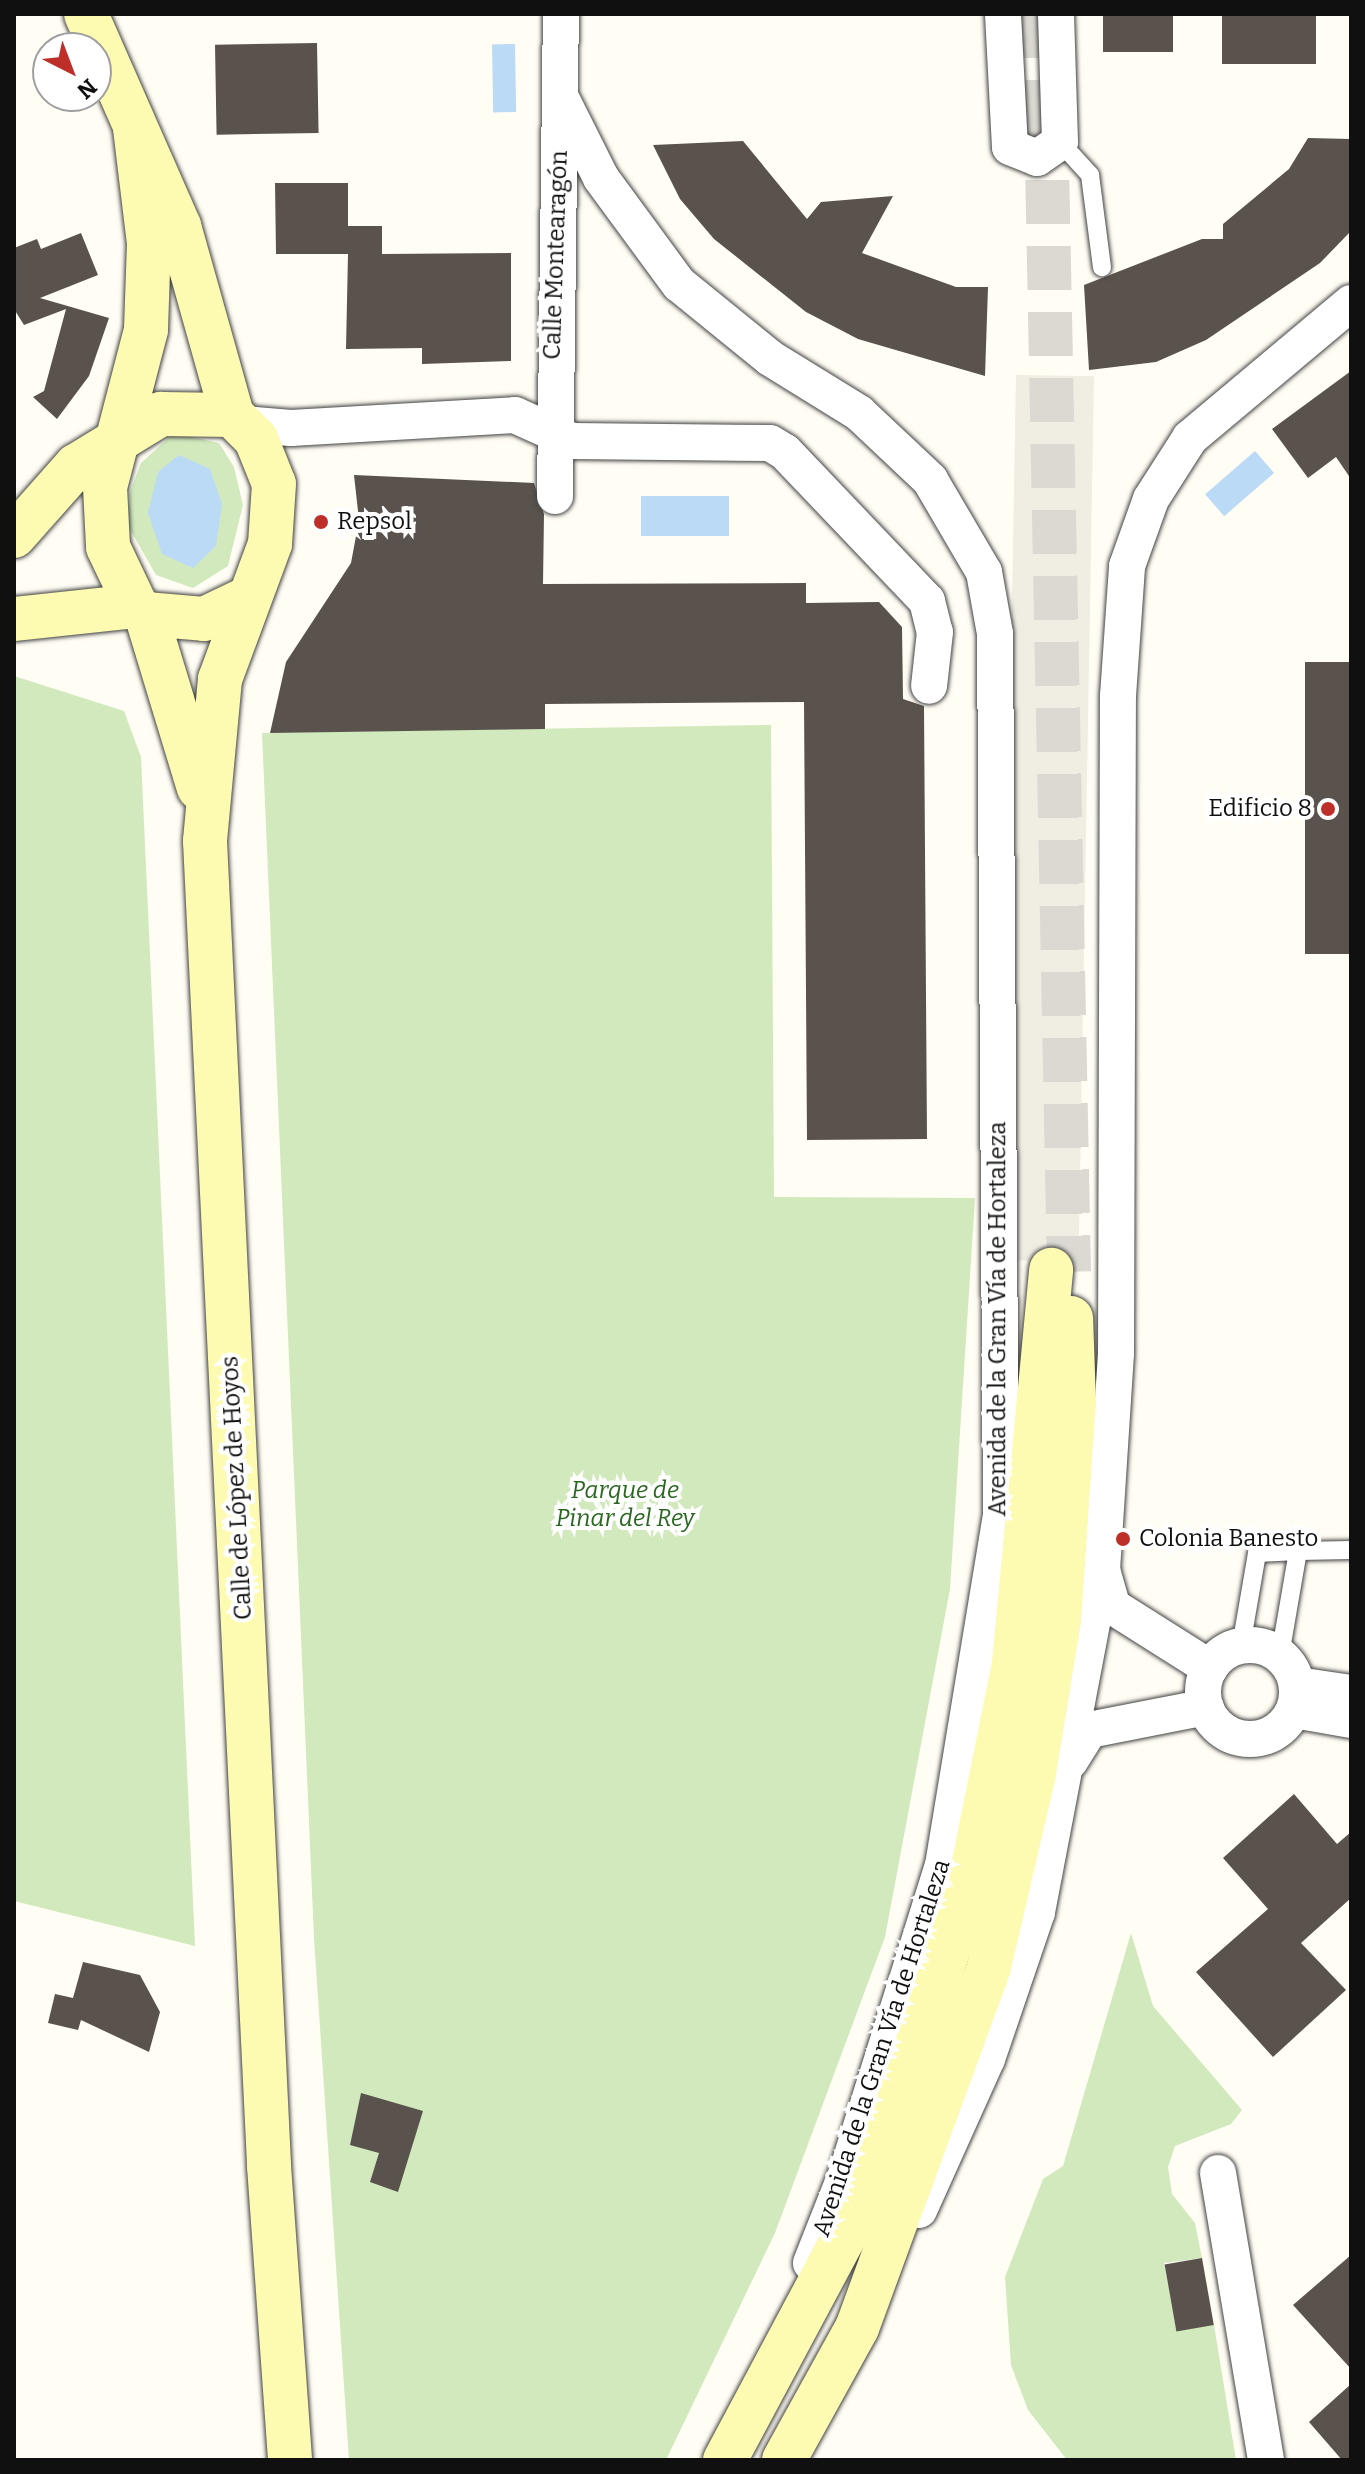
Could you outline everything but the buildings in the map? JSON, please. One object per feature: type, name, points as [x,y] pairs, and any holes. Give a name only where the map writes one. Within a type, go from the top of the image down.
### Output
[{"type":"street","points":[[14,619],[141,610],[204,619],[244,600],[270,544],[276,512],[268,461],[238,419],[179,226],[86,14]]},
{"type":"street","name":"Calle Montearagón","points":[[555,496],[551,428],[561,14]]},
{"type":"street","points":[[1003,14],[1010,147],[1037,158],[1060,142],[1056,14]]},
{"type":"street","name":"Avenida de la Gran Vía de Hortaleza","points":[[561,98],[601,178],[679,284],[724,326],[903,449],[958,519],[984,572],[995,634],[1001,1515],[943,1865],[847,2172],[751,2418]]},
{"type":"street","points":[[135,128],[149,243],[146,330],[116,445],[102,521],[117,571],[141,610]]},
{"type":"street","name":"Avenida de la Gran Vía de Hortaleza","points":[[784,2460],[925,2198],[987,2059],[1037,1912],[1069,1763],[1102,1570],[1116,1353],[1118,696],[1127,566],[1151,499],[1190,438],[1351,303]]},
{"type":"street","points":[[14,536],[76,466],[116,445],[161,414],[238,419],[291,428],[515,415],[551,428],[572,441],[770,443],[785,452],[927,601],[935,632],[929,686]]},
{"type":"street","name":"Calle de López de Hoyos","points":[[244,600],[220,679],[205,809],[269,2166],[290,2460]]},
{"type":"street","name":"Calle de López de Hoyos","points":[[141,610],[205,809]]},
{"type":"street","name":"Avenida de la Gran Vía de Hortaleza","points":[[725,2460],[751,2418],[869,2190],[969,1887],[1014,1663],[1060,1271],[1074,1402],[1060,1604],[1034,1773],[989,1967],[857,2328]]},
{"type":"street","name":"Avenida de la Gran Vía de Hortaleza","points":[[1102,1570],[1112,1606],[1210,1668]]},
{"type":"street","points":[[1290,1683],[1285,1724],[1257,1739],[1226,1732],[1206,1707],[1210,1668],[1241,1646],[1290,1683],[1351,1720]]},
{"type":"street","points":[[1290,1683],[1351,1693]]},
{"type":"street","name":"Avenida de la Gran Vía de Hortaleza","points":[[1069,1763],[1089,1730],[1206,1707]]},
{"type":"street","name":"Calle de López de Hoyos","points":[[269,2166],[311,2460]]},
{"type":"street","points":[[1218,2173],[1266,2460]]},
{"type":"lane","points":[[1060,142],[1090,175],[1102,267]]},
{"type":"lane","points":[[1241,1646],[1257,1553],[1351,1550]]},
{"type":"lane","points":[[1290,1683],[1298,1551]]},
{"type":"green space","points":[[174,433],[219,443],[234,467],[243,505],[228,566],[193,588],[156,575],[128,526],[130,492],[141,463]]},
{"type":"green space","points":[[14,676],[124,711],[141,757],[195,1946],[14,1901]]},
{"type":"green space","name":"Parque de Pinar del Rey","points":[[771,725],[774,1197],[975,1198],[950,1589],[885,1937],[775,2233],[666,2460],[349,2460],[314,1938],[262,733]]},
{"type":"green space","points":[[1131,1933],[1153,2006],[1242,2110],[1231,2124],[1175,2146],[1168,2167],[1172,2194],[1195,2223],[1202,2258],[1164,2263],[1176,2329],[1214,2325],[1236,2460],[1067,2460],[1028,2410],[1011,2365],[1005,2277],[1043,2179],[1063,2166]]},
{"type":"shaded area","points":[[1016,375],[1094,376],[1079,1261],[1001,1260]]},
{"type":"water","points":[[492,44],[515,44],[516,112],[493,112]]},
{"type":"water","points":[[1255,451],[1274,473],[1224,516],[1205,494]]},
{"type":"water","points":[[179,455],[210,469],[222,504],[216,546],[193,568],[162,554],[148,513],[158,472]]},
{"type":"water","points":[[641,496],[729,496],[729,536],[641,536]]},
{"type":"tunnel","points":[[1023,14],[1026,136]]},
{"type":"tunnel","points":[[1046,114],[1069,1272]]},
{"type":"place","name":"Repsol","points":[[321,522]]},
{"type":"place","name":"Edificio 8","points":[[1328,809]]},
{"type":"place","name":"Colonia Banesto","points":[[1123,1539]]}]
